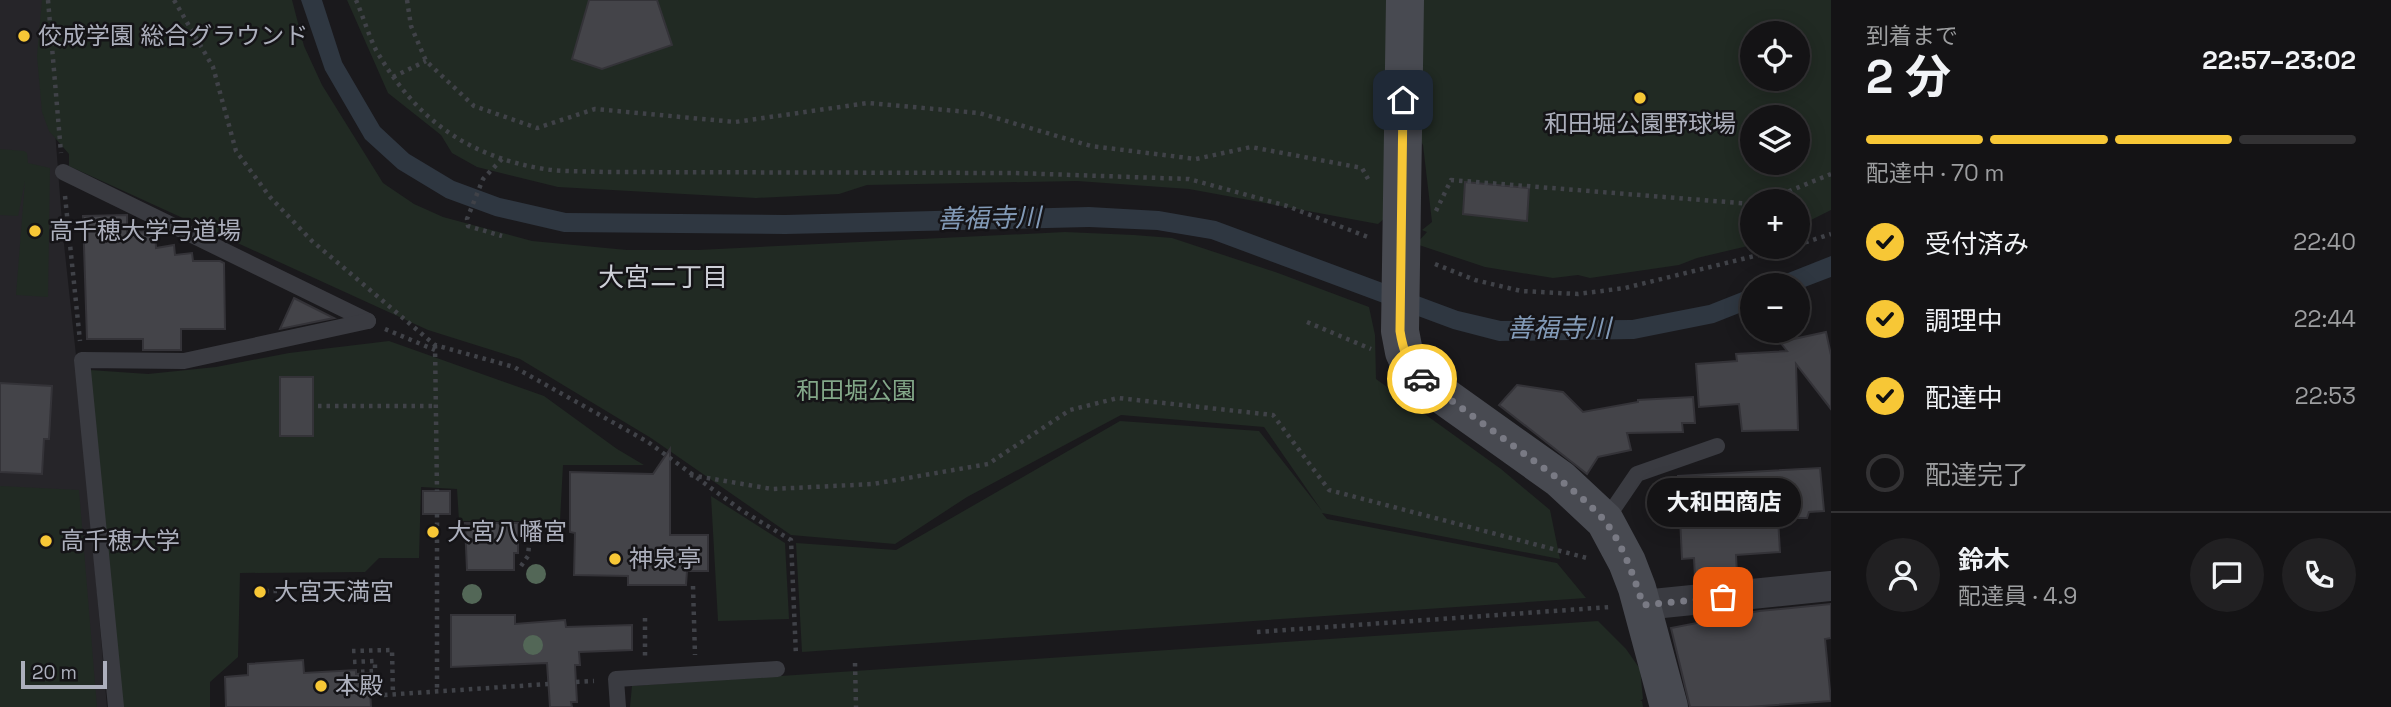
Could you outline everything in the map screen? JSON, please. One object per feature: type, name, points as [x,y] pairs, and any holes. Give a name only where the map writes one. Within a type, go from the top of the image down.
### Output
[{"type":"main road","points":[[1405,0],[1401,255],[1405,348],[1424,382],[1560,480],[1605,521],[1627,562],[1643,605],[1669,707]]},
{"type":"street","points":[[1643,605],[1831,586]]},
{"type":"lane","points":[[63,172],[368,321]]},
{"type":"lane","points":[[116,707],[82,360],[184,361],[368,321]]},
{"type":"lane","points":[[1605,521],[1637,474],[1717,446]]},
{"type":"lane","points":[[618,707],[616,680],[777,668]]},
{"type":"path","points":[[48,0],[82,360]]},
{"type":"path","points":[[174,0],[213,67],[236,151],[270,197],[312,241],[435,348],[437,491]]},
{"type":"path","points":[[356,0],[375,48],[393,77],[432,121],[470,147],[502,159],[545,169],[603,172],[1015,173],[1189,179],[1287,206],[1401,255],[1475,281],[1521,291],[1578,294],[1626,288],[1743,259]]},
{"type":"path","points":[[407,0],[411,26],[426,61],[474,106],[537,128],[596,109],[735,122],[868,103],[979,113],[1091,146],[1196,159],[1251,147],[1362,168],[1373,191]]},
{"type":"path","points":[[393,77],[426,61]]},
{"type":"path","points":[[502,159],[483,179],[467,219],[468,226],[502,236]]},
{"type":"path","points":[[1794,189],[1831,174]]},
{"type":"path","points":[[1401,255],[1432,222],[1451,180],[1740,203]]},
{"type":"path","points":[[1810,241],[1831,234]]},
{"type":"path","points":[[368,321],[435,348],[514,367],[648,442],[690,475],[791,540],[796,667]]},
{"type":"path","points":[[1307,323],[1405,348]]},
{"type":"path","points":[[690,475],[772,489],[873,484],[988,464],[1070,410],[1118,398],[1273,415],[1329,489],[1590,559]]},
{"type":"path","points":[[318,405],[437,405]]},
{"type":"path","points":[[437,514],[437,692]]},
{"type":"path","points":[[521,566],[528,556],[531,525]]},
{"type":"path","points":[[693,586],[696,674]]},
{"type":"path","points":[[265,591],[282,591]]},
{"type":"path","points":[[1257,632],[1594,608]]},
{"type":"path","points":[[645,618],[645,678]]},
{"type":"path","points":[[352,651],[392,650],[393,695]]},
{"type":"path","points":[[353,662],[375,661],[375,671],[356,672]]},
{"type":"path","points":[[855,663],[856,707]]},
{"type":"path","points":[[384,695],[548,684]]},
{"type":"shaded area","name":"高千穂大学","points":[[0,0],[45,0],[63,235],[107,707],[0,707]]},
{"type":"green space","name":"和田堀公園","points":[[42,0],[292,0],[304,46],[322,85],[383,183],[414,204],[443,217],[532,241],[627,250],[698,250],[1065,232],[1134,235],[1172,238],[1369,307],[1375,335],[1376,379],[1501,469],[1550,510],[1560,559],[1322,513],[1327,519],[1557,563],[1586,598],[802,652],[796,543],[896,550],[1120,421],[1259,431],[1322,511],[1264,427],[1121,415],[967,497],[895,544],[791,535],[651,438],[520,359],[428,330],[69,166],[69,154],[49,131],[42,112],[37,56]]},
{"type":"green space","points":[[347,0],[1390,0],[1386,217],[1378,224],[1189,189],[1077,181],[867,185],[839,194],[756,198],[558,187],[477,167],[452,153],[441,135],[388,93]]},
{"type":"green space","points":[[1421,0],[1831,0],[1831,210],[1810,220],[1810,189],[1740,189],[1740,248],[1679,265],[1590,278],[1578,275],[1553,278],[1485,267],[1416,244],[1427,232],[1422,230],[1432,222],[1423,145],[1415,132]]},
{"type":"green space","name":"高千穂大学弓道場","points":[[0,149],[24,151],[27,153],[28,163],[50,168],[48,297],[16,295],[25,181],[18,216],[0,215]]},
{"type":"green space","points":[[389,341],[544,396],[617,449],[644,465],[563,465],[560,521],[459,521],[457,489],[421,487],[419,558],[379,558],[365,572],[240,573],[238,657],[210,682],[210,707],[122,707],[90,370],[148,374],[216,367],[289,353]]},
{"type":"green space","points":[[0,486],[79,490],[97,707],[0,707]]},
{"type":"green space","points":[[711,496],[785,543],[789,619],[718,621]]},
{"type":"green space","points":[[1598,621],[1626,649],[1640,669],[1643,699],[1640,701],[1643,707],[630,707],[632,686]]},
{"type":"water","name":"善福寺川","points":[[301,0],[322,0],[342,62],[380,127],[409,154],[454,181],[500,198],[566,213],[785,215],[1089,207],[1159,211],[1216,221],[1458,311],[1501,321],[1632,320],[1709,305],[1740,293],[1740,313],[1714,323],[1634,339],[1499,341],[1453,329],[1211,239],[1157,230],[1089,227],[785,234],[564,232],[495,216],[446,198],[398,169],[365,139],[325,70]]},
{"type":"water","points":[[1831,256],[1831,277],[1810,285],[1810,273],[1788,273]]},
{"type":"building","points":[[589,0],[657,0],[672,45],[602,69],[572,59]]},
{"type":"building","points":[[1465,182],[1529,188],[1527,221],[1463,214]]},
{"type":"building","points":[[127,215],[127,232],[155,231],[156,248],[174,245],[175,255],[192,253],[193,261],[224,263],[225,329],[181,329],[181,350],[143,350],[143,339],[87,339],[83,216]]},
{"type":"building","points":[[294,298],[334,318],[280,329]]},
{"type":"building","points":[[1826,332],[1831,355],[1831,409],[1796,364],[1798,430],[1742,431],[1739,404],[1699,407],[1696,364],[1737,361],[1736,354],[1787,351],[1781,343],[1810,343],[1810,335]]},
{"type":"building","points":[[280,377],[313,377],[313,436],[280,436]]},
{"type":"building","points":[[0,383],[52,386],[49,439],[44,439],[42,474],[0,472]]},
{"type":"building","points":[[1517,385],[1563,392],[1583,412],[1638,400],[1693,397],[1695,423],[1682,423],[1683,432],[1627,433],[1631,450],[1598,457],[1587,474],[1499,405]]},
{"type":"building","points":[[670,449],[670,535],[708,535],[708,571],[687,571],[686,585],[628,585],[628,576],[574,575],[575,533],[570,532],[570,472],[653,474]]},
{"type":"building","points":[[1820,468],[1824,511],[1809,512],[1807,518],[1778,518],[1780,552],[1736,555],[1737,574],[1695,578],[1694,558],[1682,559],[1678,476]]},
{"type":"building","points":[[423,491],[450,491],[450,514],[423,514]]},
{"type":"building","points":[[465,523],[518,523],[518,553],[514,553],[514,570],[467,570]]},
{"type":"building","points":[[1831,604],[1831,638],[1825,639],[1831,701],[1748,707],[1690,707],[1671,628],[1759,611]]},
{"type":"building","points":[[451,615],[515,615],[515,624],[565,620],[566,627],[632,625],[632,650],[579,652],[580,665],[575,665],[577,702],[571,702],[572,707],[550,707],[547,663],[451,667]]},
{"type":"building","name":"本殿","points":[[303,660],[304,673],[356,670],[356,674],[369,673],[371,707],[226,707],[225,677],[248,675],[248,664]]},
{"type":"way so far","points":[[1422,379],[1560,480],[1605,521],[1627,562],[1643,605],[1723,597]]},
{"type":"place","name":"佼成学園 総合グラウンド","points":[[24,36]]},
{"type":"place","name":"和田堀公園野球場","points":[[1640,98]]},
{"type":"place","name":"高千穂大学弓道場","points":[[35,231]]},
{"type":"place","name":"大宮八幡宮","points":[[433,532]]},
{"type":"place","name":"高千穂大学","points":[[46,541]]},
{"type":"place","name":"神泉亭","points":[[615,559]]},
{"type":"place","name":"大宮天満宮","points":[[260,592]]},
{"type":"place","name":"大和田商店","points":[[1723,597]]},
{"type":"place","name":"本殿","points":[[321,686]]},
{"type":"district","name":"大宮二丁目","points":[[663,277]]},
{"type":"route","points":[[1403,100],[1400,331],[1404,352],[1410,365],[1422,379]]}]
